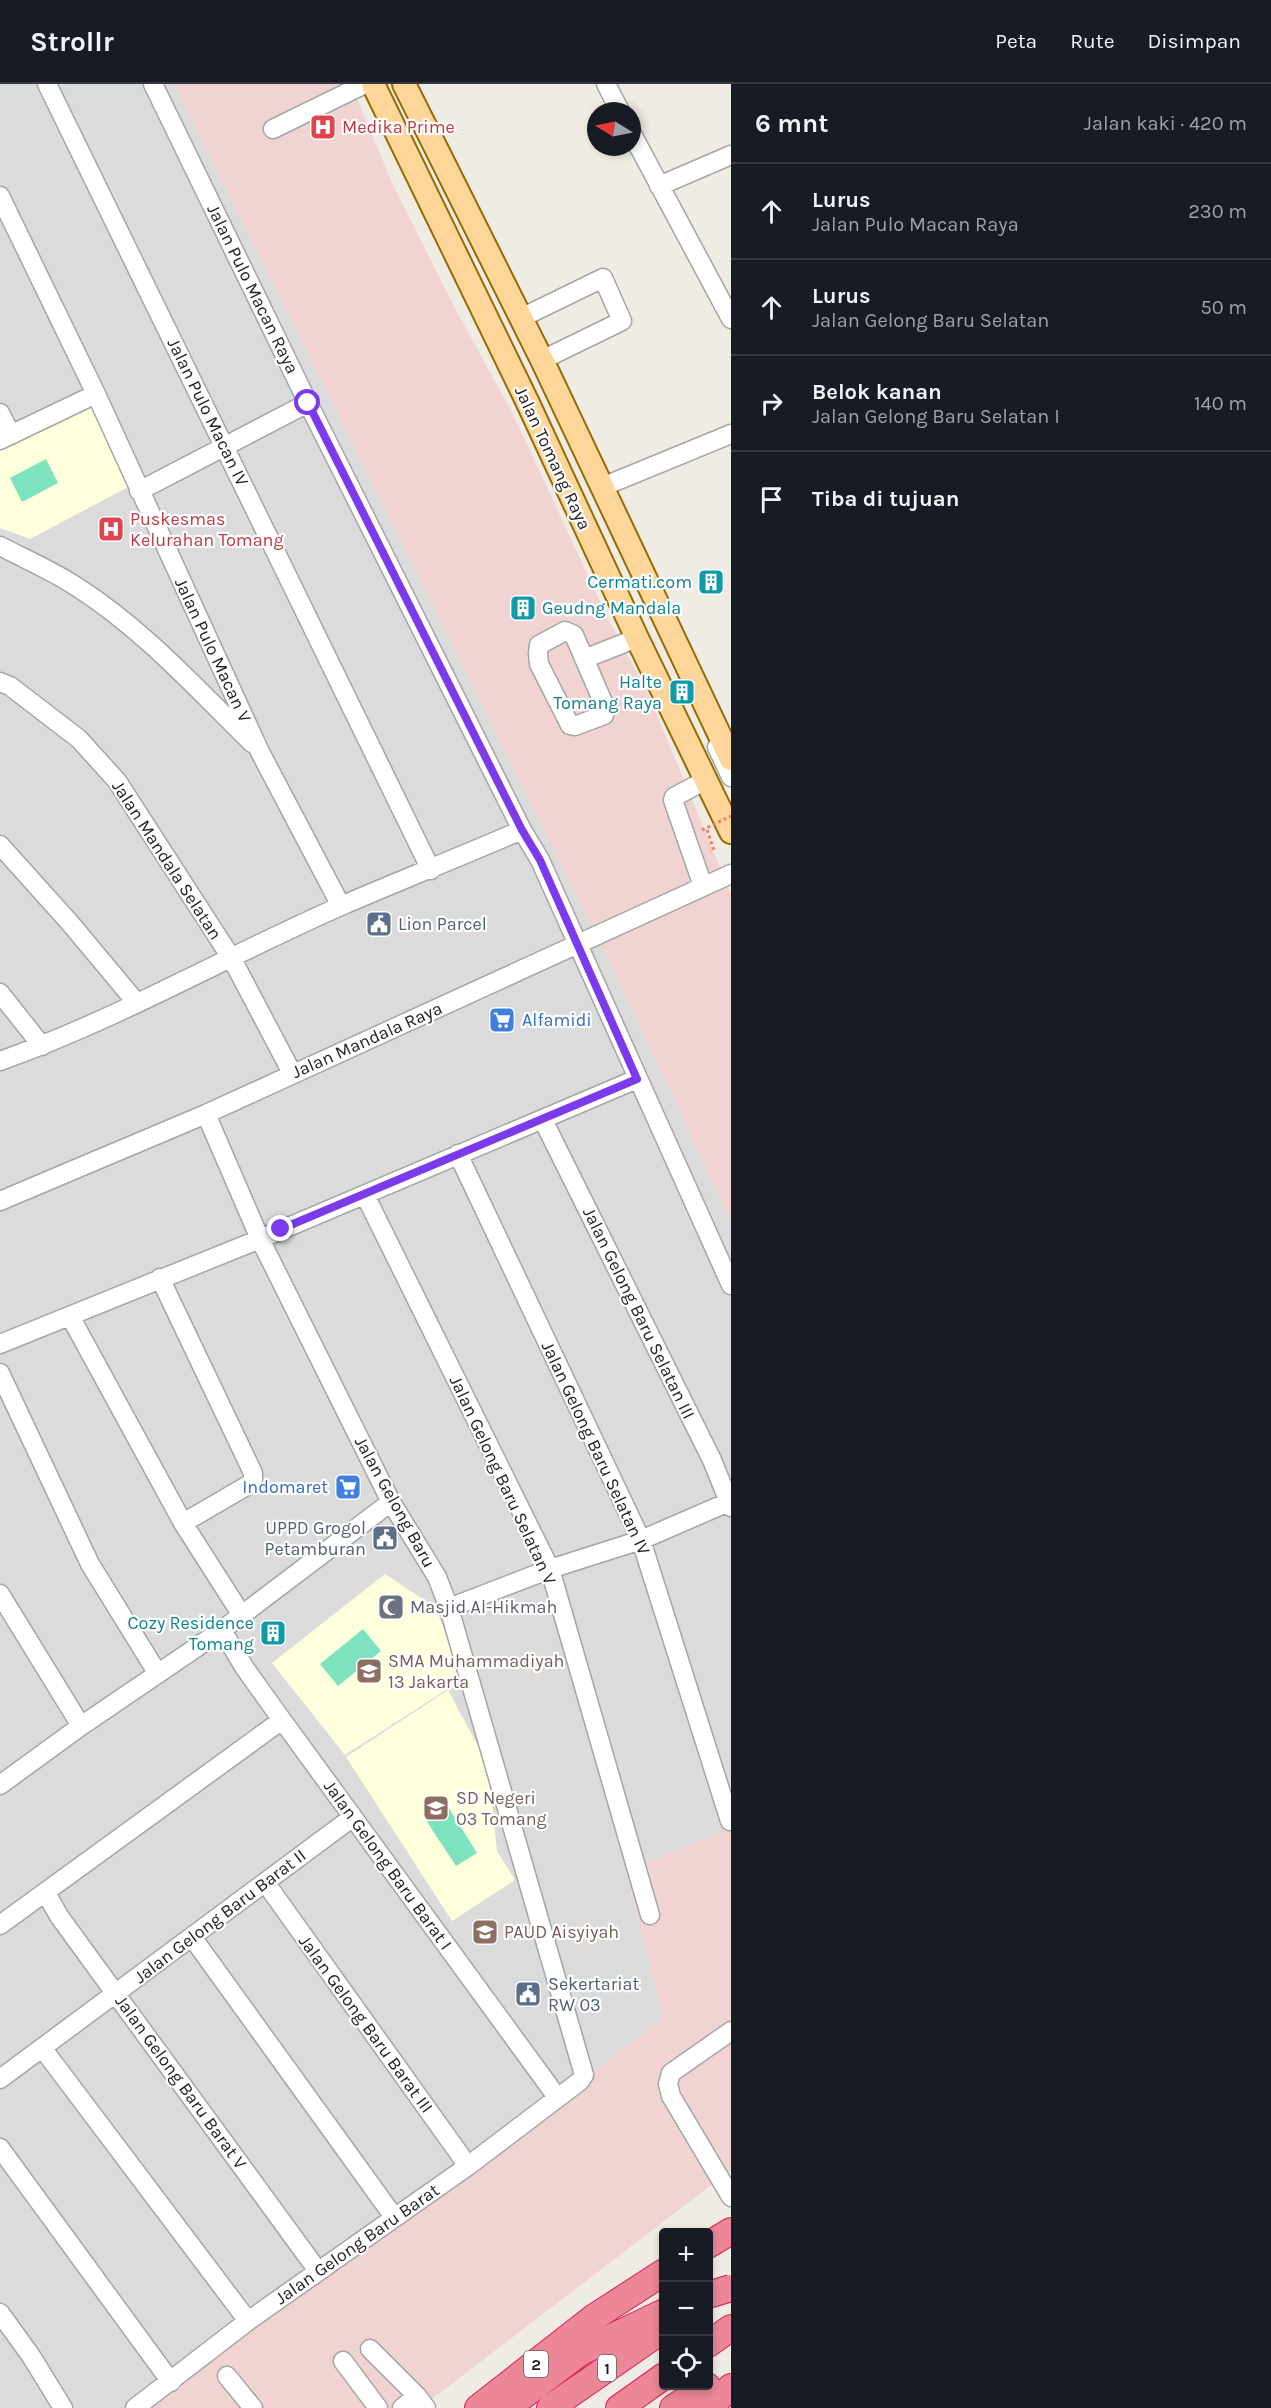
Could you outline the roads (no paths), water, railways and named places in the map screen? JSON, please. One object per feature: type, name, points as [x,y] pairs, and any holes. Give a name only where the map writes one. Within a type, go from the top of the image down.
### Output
[{"type":"highway","points":[[713,2242],[731,2232]]},
{"type":"highway","name":"2","points":[[478,2408],[592,2318],[659,2275]]},
{"type":"highway","points":[[713,2293],[731,2287]]},
{"type":"highway","points":[[713,2297],[731,2287]]},
{"type":"highway","points":[[507,2408],[581,2352],[659,2314]]},
{"type":"highway","points":[[713,2341],[731,2328]]},
{"type":"highway","name":"1","points":[[550,2408],[659,2332]]},
{"type":"highway","points":[[713,2382],[731,2370]]},
{"type":"highway","name":"1","points":[[619,2408],[659,2379]]},
{"type":"highway","points":[[708,2408],[731,2387]]},
{"type":"highway","points":[[673,2408],[700,2390]]},
{"type":"highway","points":[[721,2408],[731,2402]]},
{"type":"main road","name":"Jalan Tomang Raya","points":[[373,84],[527,401],[704,781],[731,832]]},
{"type":"main road","name":"Jalan Tomang Raya","points":[[404,84],[542,360],[731,759]]},
{"type":"street","name":"Jalan Pulo Macan IV","points":[[48,84],[431,870]]},
{"type":"street","name":"Jalan Pulo Macan Raya","points":[[153,84],[308,403],[522,830],[540,860],[731,1285]]},
{"type":"street","points":[[273,129],[365,84]]},
{"type":"street","points":[[381,84],[587,506],[647,641],[731,818]]},
{"type":"street","points":[[396,84],[595,487],[731,777]]},
{"type":"street","points":[[606,84],[615,102]]},
{"type":"street","points":[[641,151],[731,320]]},
{"type":"street","points":[[659,186],[731,155]]},
{"type":"street","name":"Jalan Pulo Macan V","points":[[0,196],[96,394],[260,752],[341,906]]},
{"type":"street","points":[[521,318],[603,278],[622,321],[542,360]]},
{"type":"street","points":[[0,413],[5,438],[96,394]]},
{"type":"street","points":[[140,491],[308,403]]},
{"type":"street","points":[[602,487],[731,434]]},
{"type":"street","points":[[0,546],[77,586],[123,621],[172,665],[260,752]]},
{"type":"street","points":[[569,631],[574,634],[584,659],[606,709],[604,715],[575,726],[570,725],[539,664],[539,645],[569,631]]},
{"type":"street","points":[[584,659],[637,638]]},
{"type":"street","name":"Jalan Mandala Selatan","points":[[0,682],[10,686],[79,739],[117,781],[232,959],[292,1073]]},
{"type":"street","points":[[703,886],[673,800],[674,796],[704,781]]},
{"type":"street","points":[[0,1061],[42,1046],[341,906],[522,830]]},
{"type":"street","points":[[0,845],[70,923],[136,1002]]},
{"type":"street","name":"Jalan Mandala Raya","points":[[0,1201],[206,1114],[731,874]]},
{"type":"street","points":[[0,993],[42,1046]]},
{"type":"street","points":[[0,1344],[260,1239],[637,1079]]},
{"type":"street","name":"Jalan Gelong Baru","points":[[206,1114],[260,1239],[391,1502],[437,1577],[449,1608],[583,2070],[584,2075],[580,2081]]},
{"type":"street","name":"Jalan Gelong Baru Selatan III","points":[[543,1120],[712,1460],[730,1503]]},
{"type":"street","name":"Jalan Gelong Baru Selatan IV","points":[[458,1154],[641,1540],[730,1821]]},
{"type":"street","name":"Jalan Gelong Baru Selatan V","points":[[365,1195],[550,1569],[650,1915]]},
{"type":"street","points":[[160,1278],[253,1473],[253,1480],[250,1484],[183,1522]]},
{"type":"street","points":[[70,1316],[183,1522],[241,1614]]},
{"type":"street","points":[[0,1373],[90,1564],[158,1674]]},
{"type":"street","points":[[3,1776],[222,1630],[391,1502]]},
{"type":"street","points":[[449,1608],[550,1569],[641,1540],[730,1503]]},
{"type":"street","points":[[0,1594],[81,1726]]},
{"type":"street","name":"Jalan Gelong Baru Barat I","points":[[222,1630],[244,1667],[282,1720],[557,2097]]},
{"type":"street","points":[[0,1926],[282,1720]]},
{"type":"street","name":"Jalan Gelong Baru Barat II","points":[[0,2079],[352,1817]]},
{"type":"street","name":"Jalan Gelong Baru Barat III","points":[[265,1882],[468,2166]]},
{"type":"street","name":"Jalan Gelong Baru Barat V","points":[[46,1893],[59,1916],[115,1994],[318,2271]]},
{"type":"street","points":[[192,1937],[394,2217]]},
{"type":"street","points":[[729,2189],[671,2096],[668,2084],[671,2073],[731,2031]]},
{"type":"street","points":[[43,2049],[248,2321]]},
{"type":"street","name":"Jalan Gelong Baru Barat","points":[[135,2408],[248,2321],[468,2166],[580,2081]]},
{"type":"street","points":[[0,2148],[171,2382]]},
{"type":"street","points":[[0,2313],[31,2356],[63,2408]]},
{"type":"street","points":[[488,2408],[544,2367],[592,2318]]},
{"type":"street","points":[[370,2349],[422,2402],[402,2408]]},
{"type":"street","points":[[343,2361],[378,2408]]},
{"type":"street","points":[[227,2376],[253,2408]]},
{"type":"place","name":"Medika Prime","points":[[323,127]]},
{"type":"place","name":"Puskesmas Kelurahan Tomang","points":[[111,529]]},
{"type":"place","name":"Cermati.com","points":[[711,582]]},
{"type":"place","name":"Geudng Mandala","points":[[523,608]]},
{"type":"place","name":"Halte Tomang Raya","points":[[682,692]]},
{"type":"place","name":"Lion Parcel","points":[[379,924]]},
{"type":"place","name":"Alfamidi","points":[[502,1020]]},
{"type":"place","name":"Indomaret","points":[[348,1487]]},
{"type":"place","name":"UPPD Grogol Petamburan","points":[[385,1538]]},
{"type":"place","name":"Masjid Al-Hikmah","points":[[391,1607]]},
{"type":"place","name":"Cozy Residence Tomang","points":[[273,1633]]},
{"type":"place","name":"SMA Muhammadiyah 13 Jakarta","points":[[369,1671]]},
{"type":"place","name":"SD Negeri 03 Tomang","points":[[436,1808]]},
{"type":"place","name":"PAUD Aisyiyah","points":[[485,1932]]},
{"type":"place","name":"Sekertariat RW 03","points":[[528,1994]]}]
